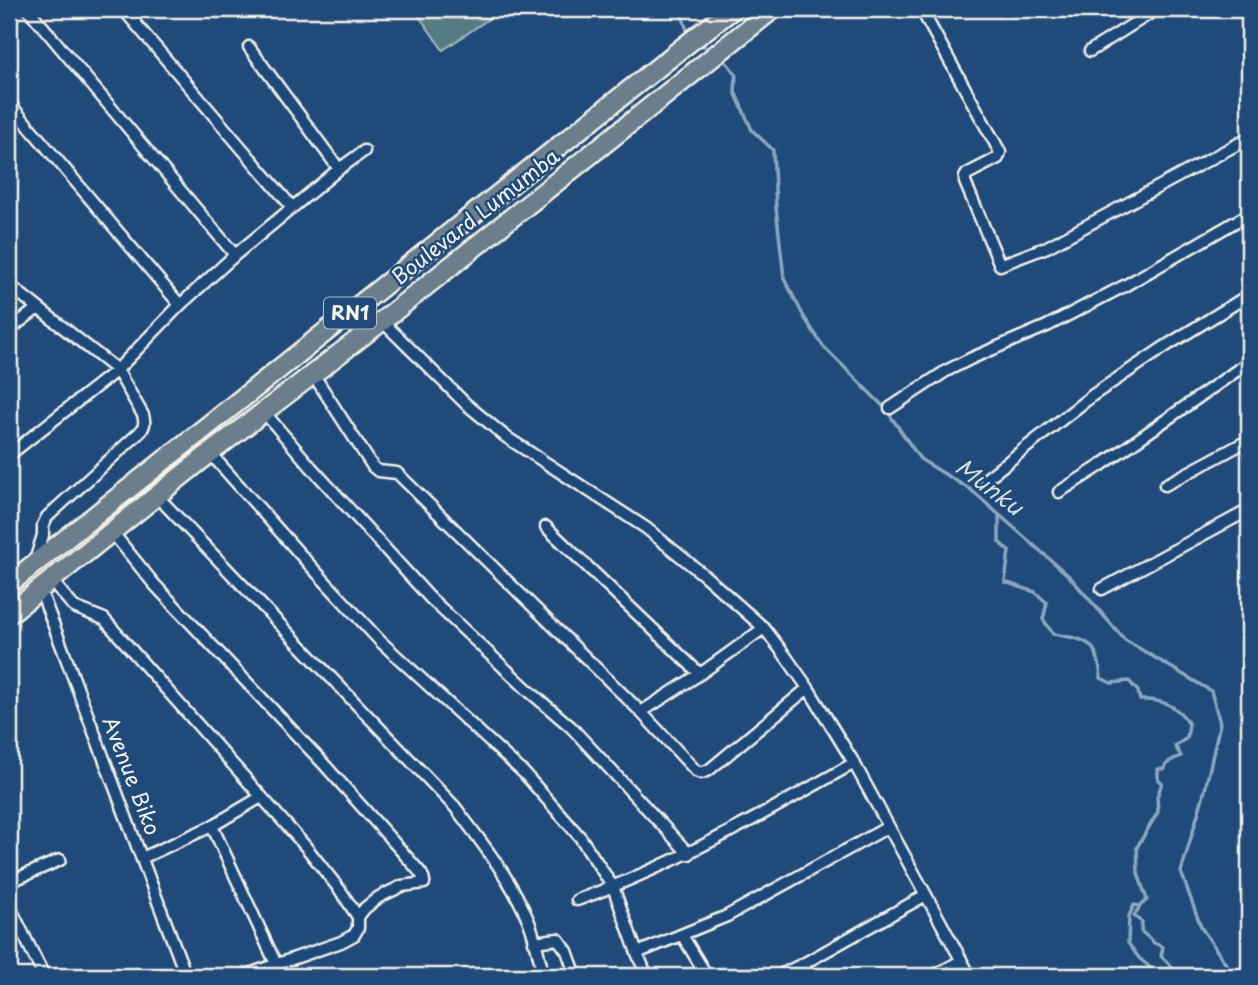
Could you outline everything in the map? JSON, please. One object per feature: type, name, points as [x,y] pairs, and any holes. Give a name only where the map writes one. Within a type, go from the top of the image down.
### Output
[{"type":"highway","name":"Boulevard Lumumba","points":[[9,584],[733,9]]},
{"type":"highway","name":"Boulevard Lumumba","points":[[9,614],[773,9]]},
{"type":"street","points":[[28,9],[235,255]]},
{"type":"street","points":[[124,9],[292,207]]},
{"type":"street","points":[[921,9],[1000,152],[998,158],[965,177],[1000,265],[1047,247],[1249,138]]},
{"type":"street","points":[[1090,51],[1157,9]]},
{"type":"street","points":[[249,47],[339,169]]},
{"type":"street","points":[[9,103],[180,305]]},
{"type":"street","points":[[9,454],[117,370],[180,305],[235,255],[364,151]]},
{"type":"street","points":[[890,408],[946,371],[1047,327],[1249,214]]},
{"type":"street","points":[[9,285],[117,370],[143,415],[144,427],[47,517],[35,563]]},
{"type":"street","points":[[986,479],[1093,395],[1249,295]]},
{"type":"street","points":[[9,330],[38,308]]},
{"type":"street","points":[[382,321],[466,404],[506,438],[646,528],[764,628],[808,688],[854,763],[970,976]]},
{"type":"street","points":[[1059,492],[1249,362]]},
{"type":"street","points":[[313,374],[373,467],[378,471],[397,473],[641,712],[696,771],[701,773],[709,770],[808,688]]},
{"type":"street","points":[[264,412],[430,598],[571,727],[689,854]]},
{"type":"street","points":[[1165,485],[1249,440]]},
{"type":"street","points":[[210,453],[380,641],[524,773],[580,838],[613,887],[647,976]]},
{"type":"street","points":[[156,496],[454,807],[490,853],[529,922],[542,969],[539,973],[527,976]]},
{"type":"street","points":[[1102,589],[1248,514]]},
{"type":"street","points":[[546,527],[699,674]]},
{"type":"street","points":[[113,532],[154,584],[322,762],[422,874],[424,883],[402,886],[390,891],[372,902],[358,917]]},
{"type":"street","points":[[46,585],[74,607],[104,619],[306,847],[358,917],[358,928],[354,935],[341,943],[243,976]]},
{"type":"street","name":"Avenue Biko","points":[[46,585],[186,976]]},
{"type":"street","points":[[641,712],[764,628]]},
{"type":"street","points":[[577,900],[689,854],[854,763]]},
{"type":"street","points":[[142,858],[212,825],[261,797]]},
{"type":"street","points":[[212,825],[276,964]]},
{"type":"street","points":[[637,953],[727,916],[888,827]]},
{"type":"street","points":[[9,882],[60,860]]},
{"type":"street","points":[[778,976],[926,895]]},
{"type":"street","points":[[9,905],[44,976]]},
{"type":"street","points":[[682,935],[707,976]]},
{"type":"street","points":[[534,942],[558,939],[567,951],[576,976]]},
{"type":"street","points":[[933,976],[961,961]]},
{"type":"street","points":[[803,964],[810,976]]},
{"type":"green space","points":[[414,9],[503,9],[443,50]]},
{"type":"waterway","name":"Munku","points":[[680,9],[689,36]]},
{"type":"waterway","name":"Munku","points":[[697,43],[712,50]]},
{"type":"waterway","name":"Munku","points":[[721,56],[736,74],[735,92],[752,130],[773,150],[784,278],[823,346],[885,408],[920,459],[971,490],[1069,576],[1125,640],[1211,691],[1220,723],[1205,790],[1181,872],[1201,927],[1234,976]]},
{"type":"waterway","points":[[999,515],[999,542],[1009,551],[1005,582],[1035,592],[1047,603],[1043,619],[1053,634],[1089,644],[1097,656],[1101,678],[1111,683],[1129,681],[1138,691],[1140,700],[1168,704],[1189,724],[1187,738],[1175,746],[1181,756],[1170,761],[1165,769],[1158,769],[1158,780],[1162,783],[1157,797],[1158,812],[1137,847],[1138,873],[1147,900],[1134,916],[1142,922],[1141,931],[1163,947],[1161,956],[1177,972],[1174,976]]},
{"type":"waterway","points":[[1140,906],[1134,905],[1129,916],[1128,943],[1139,958],[1160,976]]}]
